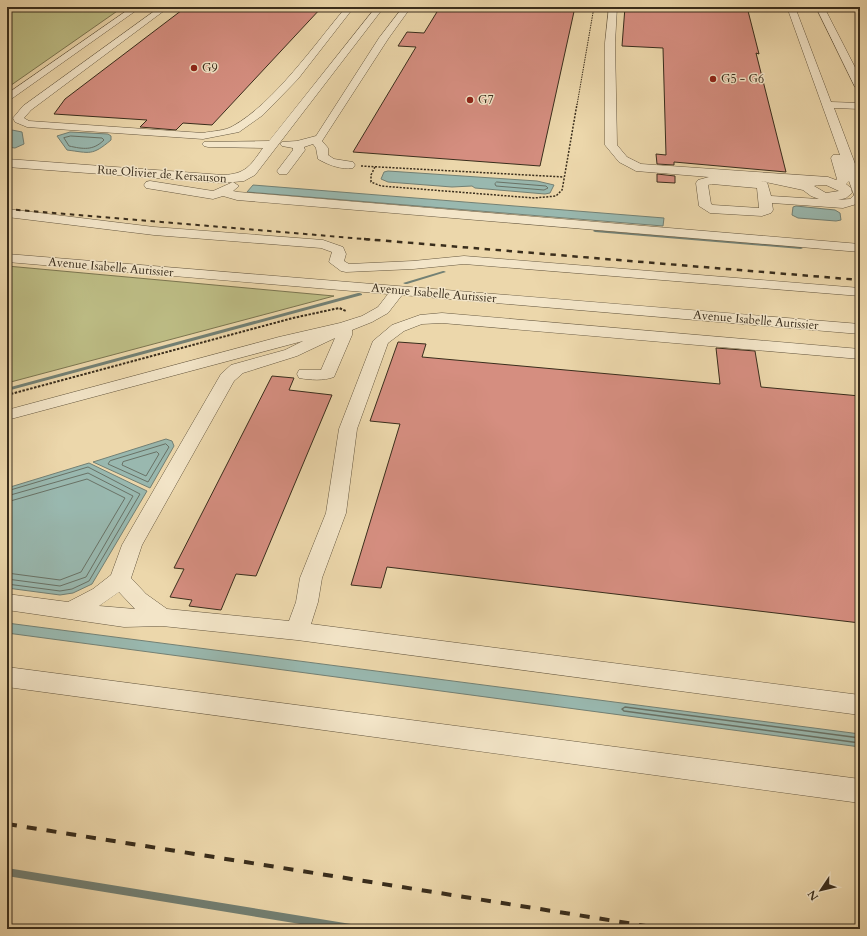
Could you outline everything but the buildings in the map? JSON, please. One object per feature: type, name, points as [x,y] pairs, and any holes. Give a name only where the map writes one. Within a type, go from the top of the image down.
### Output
[{"type":"street","points":[[7,99],[137,7]]},
{"type":"street","points":[[165,7],[26,108],[18,118],[19,120],[34,124],[203,136],[215,135],[235,130],[259,113],[299,70],[350,7]]},
{"type":"street","points":[[613,7],[610,43],[611,145],[618,156],[629,165],[640,168],[772,178],[812,184],[838,184],[844,180],[842,172],[781,7]]},
{"type":"street","points":[[765,199],[843,204],[854,202],[860,195],[791,7]]},
{"type":"street","points":[[820,7],[860,87]]},
{"type":"street","points":[[218,193],[237,183],[274,144],[320,72],[375,13],[401,14]]},
{"type":"street","points":[[133,138],[215,144],[298,145],[316,141],[320,138],[401,14]]},
{"type":"street","points":[[299,70],[320,72]]},
{"type":"street","points":[[828,105],[860,106]]},
{"type":"street","points":[[316,141],[322,148],[322,158],[349,165]]},
{"type":"street","points":[[283,170],[299,150],[298,145]]},
{"type":"street","name":"Rue Olivier de Kersauson","points":[[7,163],[152,175],[223,179],[245,175]]},
{"type":"street","points":[[152,175],[141,180],[150,185],[237,196],[860,248]]},
{"type":"street","points":[[760,184],[763,186],[765,199],[766,210],[762,212],[735,195],[760,184]]},
{"type":"street","points":[[7,213],[154,231],[323,244],[338,250],[339,254],[336,262],[346,268],[413,265],[464,260],[860,292]]},
{"type":"street","name":"Avenue Isabelle Autissier","points":[[7,258],[860,329]]},
{"type":"street","points":[[70,610],[101,595],[120,578],[132,545],[227,378],[237,369],[291,353],[383,310],[399,290]]},
{"type":"street","points":[[371,316],[402,326]]},
{"type":"street","points":[[297,631],[307,602],[312,578],[336,513],[348,429],[381,341],[402,326],[420,320],[442,318],[860,354]]},
{"type":"street","points":[[305,374],[323,375],[328,373],[344,335],[344,327]]},
{"type":"street","points":[[7,415],[285,340],[344,327]]},
{"type":"street","points":[[120,578],[138,600],[162,617]]},
{"type":"street","points":[[7,602],[124,618],[162,617],[297,631],[860,705]]},
{"type":"street","points":[[7,677],[860,791]]},
{"type":"path","points":[[375,167],[371,175],[371,182],[381,186],[534,198],[555,197],[561,194],[564,189],[564,177],[594,7]]},
{"type":"path","points":[[349,165],[564,177]]},
{"type":"path","points":[[7,395],[339,308],[371,316]]},
{"type":"green space","points":[[7,7],[123,7],[7,88]]},
{"type":"green space","points":[[7,266],[334,296],[7,383]]},
{"type":"water","points":[[7,129],[22,132],[24,144],[15,148],[7,147]]},
{"type":"water","points":[[70,132],[108,134],[111,136],[111,140],[95,151],[81,152],[67,150],[57,136]]},
{"type":"water","points":[[388,171],[537,181],[554,185],[550,193],[545,194],[475,188],[472,186],[452,187],[388,182],[381,179],[384,172]]},
{"type":"water","points":[[253,185],[664,218],[663,226],[247,192]]},
{"type":"water","points":[[796,206],[835,210],[840,213],[841,220],[836,221],[798,218],[792,215],[793,207]]},
{"type":"water","points":[[166,439],[172,441],[174,446],[150,488],[93,462]]},
{"type":"water","points":[[89,463],[147,491],[92,584],[73,593],[60,595],[7,588],[7,488]]},
{"type":"water","points":[[7,623],[860,734],[860,747],[7,633]]},
{"type":"waterway","points":[[595,231],[801,248]]},
{"type":"waterway","points":[[405,283],[444,272]]},
{"type":"waterway","points":[[7,390],[360,294]]},
{"type":"waterway","points":[[7,872],[357,929]]},
{"type":"railway","points":[[7,209],[370,239]]},
{"type":"railway","points":[[364,239],[370,239]]},
{"type":"railway","points":[[370,239],[860,280]]},
{"type":"railway","points":[[370,239],[376,240]]},
{"type":"railway","points":[[7,824],[665,929]]},
{"type":"place","name":"G9","points":[[194,68]]},
{"type":"place","name":"G5 - G6","points":[[713,79]]},
{"type":"place","name":"G7","points":[[470,100]]}]
